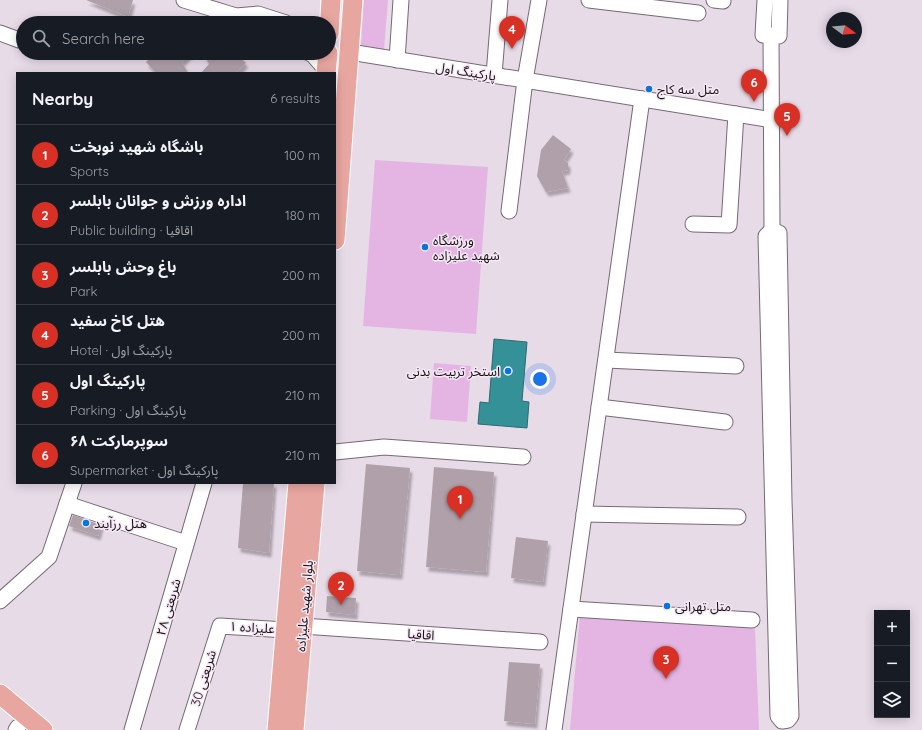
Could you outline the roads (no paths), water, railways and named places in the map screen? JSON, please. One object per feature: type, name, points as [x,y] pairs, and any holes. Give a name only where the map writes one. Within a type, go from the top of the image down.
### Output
[{"type":"main road","points":[[330,16],[331,0]]},
{"type":"main road","points":[[336,214],[338,162],[350,52],[353,0]]},
{"type":"main road","name":"بلوار شهید علیزاده","points":[[294,730],[293,628],[298,484]]},
{"type":"main road","name":"بلوار شهید علیزاده","points":[[277,730],[316,484]]},
{"type":"main road","points":[[0,694],[43,730]]},
{"type":"main road","points":[[0,711],[19,729]]},
{"type":"street","points":[[184,0],[228,16]]},
{"type":"street","points":[[397,60],[401,0]]},
{"type":"street","points":[[494,75],[500,0]]},
{"type":"street","points":[[509,211],[525,80],[539,0]]},
{"type":"street","points":[[589,0],[698,13]]},
{"type":"street","points":[[765,0],[763,35],[771,36],[779,36],[780,0]]},
{"type":"street","points":[[252,16],[258,14],[264,16]]},
{"type":"street","points":[[0,33],[16,39]]},
{"type":"street","points":[[771,36],[772,230],[780,233],[775,345],[779,558],[778,716],[782,721],[788,720],[791,716],[779,558]]},
{"type":"street","name":"پارکینگ اول","points":[[350,52],[772,120]]},
{"type":"street","points":[[554,730],[642,99]]},
{"type":"street","points":[[693,224],[729,225],[736,114]]},
{"type":"street","points":[[606,360],[736,366]]},
{"type":"street","points":[[599,407],[725,422]]},
{"type":"street","points":[[336,452],[384,447],[523,457]]},
{"type":"street","points":[[0,601],[49,556],[74,484]]},
{"type":"street","name":"شریعتی ۲۸","points":[[132,730],[204,484]]},
{"type":"street","points":[[67,504],[186,543]]},
{"type":"street","points":[[584,514],[738,517]]},
{"type":"street","points":[[571,610],[752,620]]},
{"type":"street","name":"علیزاده ۱","points":[[220,626],[293,628]]},
{"type":"street","name":"شریعتی 30","points":[[187,730],[220,626]]},
{"type":"street","name":"اقاقیا","points":[[293,628],[540,642]]},
{"type":"water","name":"استخر تربیت بدنی","points":[[494,339],[527,342],[522,401],[529,402],[527,428],[478,424],[480,402],[489,403]]},
{"type":"place","name":"هتل کاخ سفید","points":[[512,49]]},
{"type":"place","name":"متل سه کاج","points":[[649,89]]},
{"type":"place","name":"سوپرمارکت ۶۸","points":[[754,102]]},
{"type":"place","name":"پارکینگ اول","points":[[787,136]]},
{"type":"place","name":"ورزشگاه شهید علیزاده","points":[[425,247]]},
{"type":"place","name":"استخر تربیت بدنی","points":[[508,371]]},
{"type":"place","name":"باشگاه شهید نوبخت","points":[[460,519]]},
{"type":"place","name":"هتل رزآیند","points":[[86,523]]},
{"type":"place","name":"اداره ورزش و جوانان بابلسر","points":[[341,605]]},
{"type":"place","name":"متل تهرانی","points":[[667,606]]},
{"type":"place","name":"باغ وحش بابلسر","points":[[666,679]]}]
